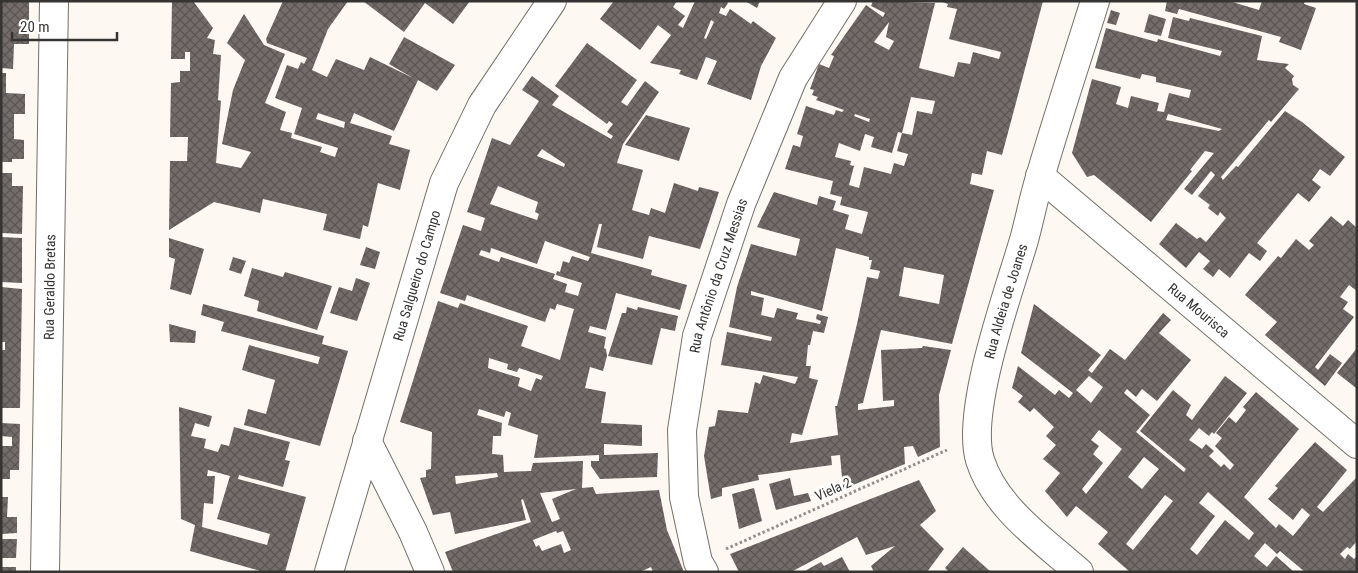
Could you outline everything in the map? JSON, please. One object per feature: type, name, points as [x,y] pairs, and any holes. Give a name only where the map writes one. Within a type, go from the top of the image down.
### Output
[{"type":"street","name":"Rua Geraldo Bretas","points":[[45,572],[54,1]]},
{"type":"street","name":"Rua Salgueiro do Campo","points":[[329,572],[444,183],[482,105],[552,1]]},
{"type":"street","name":"Rua Antônio da Cruz Messias","points":[[701,567],[684,498],[682,430],[697,336],[741,204],[793,78],[842,1]]},
{"type":"street","name":"Rua Aldeia de Joanes","points":[[1079,572],[1023,523],[994,488],[980,460],[977,436],[985,376],[1028,228],[1040,176],[1095,1]]},
{"type":"street","name":"Rua Mourisca","points":[[1040,176],[1357,444]]},
{"type":"street","points":[[367,440],[413,532],[430,572]]},
{"type":"path","name":"Viela 2","points":[[701,567],[977,436]]},
{"type":"building","points":[[1,1],[29,1],[29,44],[14,44],[13,69],[1,68]]},
{"type":"building","points":[[172,1],[193,1],[213,28],[207,38],[215,40],[213,54],[221,55],[218,100],[221,101],[216,163],[241,168],[251,152],[222,144],[233,90],[245,60],[227,43],[244,14],[264,45],[285,54],[265,103],[286,112],[280,130],[292,133],[291,138],[322,147],[320,152],[335,157],[338,148],[294,134],[302,108],[275,98],[287,65],[298,69],[301,62],[304,64],[307,58],[267,43],[266,39],[283,1],[348,1],[328,29],[312,70],[327,77],[336,59],[364,70],[370,57],[413,78],[389,64],[404,37],[455,65],[437,91],[418,80],[394,131],[354,113],[350,123],[392,136],[389,144],[410,150],[400,190],[378,183],[368,227],[363,225],[360,239],[323,230],[327,214],[263,199],[260,213],[214,202],[169,230],[170,161],[187,161],[188,137],[170,137],[171,83],[180,82],[180,71],[190,71],[190,52],[185,52],[185,59],[171,59]],"holes":[[[318,113],[345,122],[344,128],[316,119]]]},
{"type":"building","points":[[363,1],[470,1],[453,24],[425,3],[404,32]]},
{"type":"building","points":[[614,1],[677,1],[673,7],[685,16],[678,25],[683,28],[695,1],[726,1],[728,3],[724,9],[721,7],[719,13],[726,16],[730,9],[751,24],[753,21],[776,38],[761,66],[751,100],[707,84],[717,61],[706,57],[697,80],[679,74],[681,70],[650,63],[671,35],[658,25],[640,50],[600,19]],"holes":[[[711,20],[714,22],[706,39],[704,38]]]},
{"type":"building","points":[[745,1],[760,1],[757,8]]},
{"type":"building","points":[[873,1],[935,3],[919,68],[954,77],[958,62],[970,64],[973,52],[999,59],[1001,52],[949,39],[957,9],[947,7],[948,4],[940,1],[1043,1],[1002,155],[987,151],[982,175],[972,173],[970,184],[994,190],[952,344],[881,330],[863,403],[858,404],[858,410],[894,406],[894,400],[883,401],[881,350],[922,348],[923,346],[951,350],[939,395],[940,447],[918,457],[913,446],[904,447],[905,464],[843,489],[840,455],[831,456],[832,465],[758,475],[759,480],[722,488],[722,496],[711,499],[704,456],[709,427],[715,426],[718,410],[748,413],[755,382],[760,384],[763,375],[795,384],[798,377],[721,365],[727,332],[771,341],[772,337],[729,327],[737,287],[751,244],[796,256],[800,239],[757,227],[774,192],[817,205],[819,196],[836,201],[833,210],[849,215],[845,229],[862,234],[868,212],[840,205],[842,197],[830,194],[833,181],[785,169],[793,145],[800,147],[803,136],[797,134],[806,106],[834,115],[836,110],[842,112],[844,110],[816,100],[818,97],[812,95],[814,90],[810,89],[819,64],[829,68],[834,56],[831,55],[866,5],[883,17],[885,13],[871,6]],"holes":[[[889,22],[886,37],[894,41],[889,50],[874,42]],[[911,97],[935,101],[932,114],[917,111],[912,135],[902,133]],[[855,114],[870,119],[869,122],[854,116]],[[898,132],[902,133],[897,151],[908,154],[904,166],[894,163],[891,174],[864,167],[859,188],[849,185],[854,166],[850,165],[851,161],[835,157],[839,143],[860,151],[865,134],[874,137],[871,147],[892,153]],[[836,248],[869,257],[869,260],[872,260],[870,269],[880,271],[878,279],[867,277],[837,406],[835,406],[838,435],[790,443],[792,433],[802,435],[818,380],[809,378],[811,366],[806,366],[808,345],[810,345],[813,331],[824,333],[828,317],[817,314],[816,319],[821,321],[820,324],[796,319],[798,313],[777,308],[774,318],[761,315],[764,298],[751,295],[751,291],[822,311]],[[904,267],[944,275],[939,304],[899,296]]]},
{"type":"building","points":[[1167,1],[1229,1],[1259,10],[1262,1],[1305,1],[1304,4],[1316,8],[1301,50],[1279,42],[1281,37],[1179,9],[1177,14],[1165,11]]},
{"type":"building","points":[[1111,10],[1120,13],[1116,25],[1107,23]]},
{"type":"building","points":[[1149,14],[1166,19],[1161,36],[1144,32]]},
{"type":"building","points":[[1173,17],[1189,21],[1190,18],[1262,36],[1257,60],[1289,64],[1285,68],[1294,76],[1292,79],[1293,85],[1299,89],[1271,122],[1269,120],[1221,177],[1223,180],[1236,166],[1238,167],[1285,111],[1302,122],[1345,157],[1330,176],[1320,169],[1312,180],[1321,187],[1309,202],[1298,193],[1257,243],[1267,251],[1260,261],[1249,253],[1230,278],[1219,269],[1213,277],[1203,269],[1210,261],[1199,252],[1186,268],[1159,244],[1176,223],[1197,239],[1200,237],[1206,242],[1226,218],[1220,212],[1218,216],[1208,208],[1210,205],[1198,196],[1215,175],[1211,171],[1192,195],[1184,189],[1214,153],[1205,151],[1190,170],[1192,171],[1151,222],[1094,175],[1087,177],[1072,153],[1092,79],[1121,87],[1116,104],[1128,108],[1131,96],[1159,103],[1157,111],[1164,112],[1169,93],[1189,98],[1191,90],[1156,82],[1156,77],[1142,74],[1140,79],[1095,68],[1106,28],[1157,42],[1158,39],[1220,56],[1222,51],[1168,38]],"holes":[[[1168,114],[1222,129],[1219,131],[1166,120]]]},
{"type":"building","points":[[587,43],[637,80],[621,102],[627,106],[645,81],[659,92],[623,144],[617,163],[643,170],[632,210],[649,215],[651,208],[665,213],[674,183],[698,191],[699,187],[719,192],[700,249],[649,236],[643,259],[597,247],[602,224],[599,224],[591,253],[652,270],[651,275],[687,285],[680,310],[616,293],[606,330],[590,326],[588,332],[606,337],[604,348],[606,349],[607,356],[603,371],[590,367],[585,388],[606,392],[601,423],[642,425],[642,446],[604,444],[604,455],[658,453],[657,477],[600,479],[591,466],[591,461],[599,461],[599,455],[534,458],[538,435],[508,425],[511,413],[506,411],[504,417],[479,409],[477,415],[502,423],[501,436],[493,436],[492,454],[503,455],[504,472],[531,471],[533,463],[583,461],[582,488],[593,487],[596,494],[659,490],[667,530],[684,572],[653,572],[651,567],[640,572],[453,572],[445,552],[531,522],[523,499],[521,500],[526,520],[455,534],[450,512],[433,515],[420,478],[426,477],[426,470],[431,469],[432,432],[400,422],[438,301],[458,308],[460,303],[528,326],[521,346],[560,360],[574,309],[557,304],[555,310],[550,308],[545,322],[467,295],[465,301],[440,293],[463,225],[481,231],[485,218],[467,212],[492,138],[510,145],[539,101],[522,90],[532,76],[559,96],[552,105],[611,139],[613,136],[607,132],[613,124],[609,121],[607,124],[555,86]],"holes":[[[542,149],[565,164],[564,167],[537,156]],[[498,186],[538,202],[535,212],[539,214],[537,220],[490,204]],[[545,241],[590,257],[588,261],[572,256],[569,263],[563,261],[560,272],[557,271],[556,275],[582,283],[578,296],[565,292],[567,284],[553,279],[555,274],[501,257],[499,262],[479,255],[481,250],[490,253],[491,248],[537,264]],[[489,358],[508,364],[507,369],[517,372],[519,368],[543,376],[541,380],[536,378],[531,391],[518,386],[520,378],[488,368]],[[497,473],[498,477],[456,484],[455,476]],[[576,489],[552,499],[560,519],[552,522],[540,493]],[[556,531],[557,533],[563,531],[571,550],[564,553],[561,544],[542,551],[539,545],[536,547],[533,540]]]},
{"type":"building","points":[[1,73],[6,73],[6,93],[25,94],[25,114],[14,114],[14,139],[24,140],[24,159],[12,159],[12,162],[1,162]]},
{"type":"building","points":[[646,115],[690,128],[679,161],[625,145]]},
{"type":"building","points":[[1,173],[12,173],[12,186],[23,186],[22,234],[1,233]]},
{"type":"building","points":[[1331,216],[1343,226],[1348,220],[1357,228],[1357,291],[1349,285],[1340,297],[1348,302],[1343,309],[1354,317],[1315,367],[1318,370],[1330,354],[1342,363],[1325,386],[1265,335],[1277,322],[1245,295],[1278,256],[1281,258],[1296,239],[1309,250],[1314,245],[1309,241]]},
{"type":"building","points":[[1,237],[22,238],[22,283],[1,282]]},
{"type":"building","points":[[169,238],[204,249],[191,295],[170,289],[175,259],[169,257]]},
{"type":"building","points":[[366,247],[380,252],[375,269],[360,265]]},
{"type":"building","points":[[233,257],[246,261],[241,274],[229,270]]},
{"type":"building","points":[[252,268],[283,277],[285,272],[332,286],[317,330],[257,311],[259,301],[244,296]]},
{"type":"building","points":[[356,278],[370,283],[357,321],[330,313],[339,287],[352,291]]},
{"type":"building","points":[[1,287],[22,289],[20,408],[1,408],[1,350],[5,350],[5,342],[1,342]]},
{"type":"building","points":[[203,304],[324,336],[322,344],[348,351],[320,446],[244,425],[248,409],[266,414],[275,380],[242,370],[249,345],[318,364],[320,357],[221,331],[224,322],[201,315]]},
{"type":"building","points":[[1034,304],[1101,355],[1088,370],[1092,373],[1110,349],[1125,360],[1163,313],[1171,320],[1159,333],[1191,360],[1157,401],[1142,389],[1136,397],[1127,389],[1124,393],[1150,415],[1136,432],[1184,472],[1186,469],[1140,431],[1173,390],[1191,405],[1186,415],[1192,420],[1225,376],[1247,393],[1214,434],[1212,432],[1209,436],[1199,428],[1189,440],[1202,449],[1206,444],[1214,451],[1209,456],[1221,467],[1224,464],[1230,470],[1234,465],[1215,446],[1222,438],[1216,433],[1229,417],[1236,423],[1246,410],[1243,407],[1256,392],[1299,429],[1244,497],[1276,528],[1279,524],[1293,536],[1310,515],[1302,508],[1293,520],[1268,499],[1278,488],[1275,486],[1315,442],[1347,470],[1317,507],[1323,512],[1357,477],[1357,541],[1350,549],[1347,547],[1340,554],[1345,559],[1348,554],[1354,559],[1357,556],[1357,572],[1305,572],[1280,551],[1277,554],[1265,543],[1254,556],[1267,567],[1276,556],[1294,572],[1130,572],[1098,544],[1108,532],[1076,506],[1067,517],[1045,491],[1060,473],[1043,459],[1056,445],[1046,436],[1054,427],[1034,408],[1030,412],[1018,402],[1023,396],[1012,388],[1018,366],[1055,395],[1059,390],[1069,398],[1073,393],[1021,353]],"holes":[[[1089,376],[1103,387],[1091,403],[1076,390]],[[1099,430],[1122,449],[1086,494],[1082,489],[1103,463],[1093,454],[1099,446],[1091,440]],[[1144,457],[1159,469],[1142,489],[1128,477]],[[1208,492],[1254,533],[1249,540],[1225,520],[1197,555],[1190,549],[1215,516],[1199,503]],[[1165,495],[1173,501],[1133,550],[1126,544]]]},
{"type":"building","points":[[627,307],[637,310],[638,307],[678,316],[675,331],[661,328],[652,365],[608,356],[622,313],[626,313]]},
{"type":"building","points":[[169,324],[196,331],[195,343],[170,342]]},
{"type":"building","points":[[1357,348],[1357,386],[1356,388],[1337,373]]},
{"type":"building","points":[[179,407],[212,416],[209,427],[195,423],[191,436],[206,439],[204,448],[218,452],[221,444],[229,446],[234,427],[290,442],[285,460],[290,461],[283,487],[239,475],[238,479],[306,497],[285,572],[264,572],[190,551],[195,525],[181,519]],"holes":[[[208,470],[230,476],[217,519],[270,534],[267,545],[202,527],[204,503],[213,504],[215,476],[207,476]]]},
{"type":"building","points":[[1,423],[20,424],[19,470],[10,470],[10,479],[1,479],[1,446],[12,446],[12,437],[1,436]]},
{"type":"building","points":[[790,478],[794,496],[808,493],[811,501],[776,510],[769,484]]},
{"type":"building","points":[[919,480],[936,511],[920,525],[944,549],[927,572],[874,572],[871,566],[895,546],[866,555],[857,537],[791,572],[739,572],[730,554]]},
{"type":"building","points":[[754,488],[762,521],[739,529],[732,494]]},
{"type":"building","points":[[1,497],[8,497],[7,517],[17,517],[17,533],[1,534]]},
{"type":"building","points":[[1,539],[17,539],[16,558],[1,558]]},
{"type":"building","points":[[963,547],[991,572],[949,572],[945,568]]},
{"type":"building","points":[[842,557],[850,572],[803,572],[821,562],[824,566]]},
{"type":"building","points":[[1,567],[16,567],[16,572],[1,572]]}]
